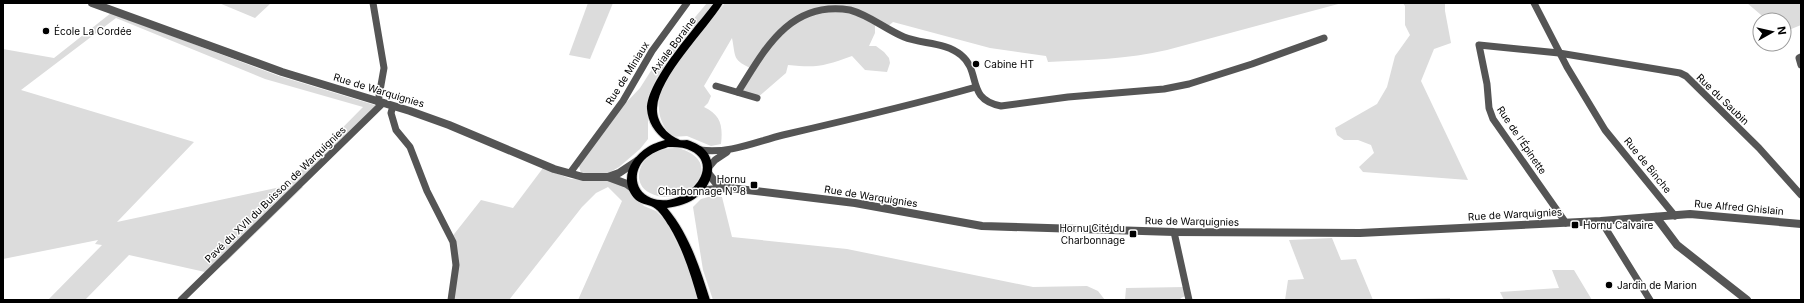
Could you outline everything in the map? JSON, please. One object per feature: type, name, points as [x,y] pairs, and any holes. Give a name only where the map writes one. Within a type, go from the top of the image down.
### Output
[{"type":"main road","name":"Axiale Boraine","points":[[649,149],[655,133],[653,102],[659,84],[719,3]]},
{"type":"main road","points":[[655,126],[660,132],[674,142]]},
{"type":"main road","points":[[674,142],[689,144],[700,150],[706,158],[709,170],[705,182],[698,191],[682,200],[669,203],[656,203],[647,200],[634,190],[631,181],[632,171],[637,161],[649,149],[662,144],[674,142]]},
{"type":"main road","points":[[674,226],[677,209],[682,200]]},
{"type":"main road","points":[[656,203],[664,210],[674,226],[694,267],[704,300]]},
{"type":"street","name":"Rue de Warquignies","points":[[92,3],[282,72],[449,125],[554,169],[583,177],[608,177],[623,182],[634,190]]},
{"type":"street","points":[[373,3],[384,68],[380,103]]},
{"type":"street","name":"Rue de Miniaux","points":[[570,173],[623,101],[652,51],[687,3]]},
{"type":"street","name":"Rue de Binche","points":[[1534,3],[1559,53],[1605,130],[1675,216]]},
{"type":"street","points":[[738,92],[780,29],[800,15],[823,9],[836,8],[849,10],[863,15],[886,28],[921,43],[954,50],[962,56],[976,87],[986,102],[990,105],[1001,106],[1068,97],[1164,89],[1189,84],[1324,38]]},
{"type":"street","name":"Rue de l'Épinette","points":[[1559,53],[1479,45],[1487,84],[1489,108],[1493,119],[1566,223]]},
{"type":"street","name":"Rue du Saubin","points":[[1559,53],[1672,71],[1686,76],[1759,148],[1801,195]]},
{"type":"street","points":[[1801,57],[1799,58],[1801,65]]},
{"type":"street","points":[[716,86],[757,98]]},
{"type":"street","points":[[700,150],[720,152],[731,150],[761,141],[928,101],[976,87]]},
{"type":"street","name":"Pavé du XVII du Buisson de Warquignies","points":[[181,300],[380,103]]},
{"type":"street","points":[[393,106],[391,113],[396,130],[410,147],[427,191],[453,242],[456,265],[451,300]]},
{"type":"street","points":[[730,188],[716,183],[709,170],[718,157],[731,150]]},
{"type":"street","points":[[608,177],[619,173],[637,161]]},
{"type":"street","name":"Rue de Warquignies","points":[[730,188],[855,203],[982,226],[1174,232],[1360,233],[1656,217]]},
{"type":"street","points":[[698,191],[730,188]]},
{"type":"street","name":"Rue Alfred Ghislain","points":[[1675,216],[1690,214],[1801,224]]},
{"type":"street","points":[[1656,217],[1675,216]]},
{"type":"street","points":[[1656,217],[1677,245],[1748,300]]},
{"type":"street","points":[[1601,221],[1650,300]]},
{"type":"street","points":[[1174,232],[1189,300]]},
{"type":"street","points":[[1185,287],[1186,300]]},
{"type":"shaded area","points":[[219,3],[271,3],[255,18]]},
{"type":"shaded area","points":[[588,3],[613,3],[590,59],[569,55]]},
{"type":"shaded area","points":[[707,3],[714,3],[657,77],[648,97],[648,139],[640,149],[619,167],[605,175],[581,173],[579,166],[622,107],[640,88],[654,66]]},
{"type":"shaded area","points":[[725,3],[1342,3],[1167,50],[1108,59],[1048,62],[1046,56],[990,48],[893,22],[886,28],[875,23],[875,33],[869,46],[876,46],[889,58],[890,63],[887,72],[865,70],[852,56],[834,62],[814,66],[788,65],[786,73],[757,98],[738,92],[753,69],[738,61],[732,38],[704,86],[711,96],[708,103],[704,107],[710,110],[720,122],[722,132],[721,144],[711,146],[687,136],[672,137],[659,114],[659,102],[662,91],[673,70]]},
{"type":"shaded area","points":[[1403,3],[1445,3],[1451,43],[1434,49],[1421,81],[1468,180],[1363,172],[1359,167],[1374,153],[1371,145],[1358,140],[1344,140],[1337,135],[1335,128],[1377,104],[1387,87],[1395,56],[1410,35],[1405,25],[1405,6]]},
{"type":"shaded area","points":[[1747,3],[1801,3],[1801,25],[1792,29],[1792,12],[1758,12]]},
{"type":"shaded area","points":[[111,13],[279,76],[378,106],[295,185],[303,187],[226,262],[205,272],[129,255],[85,300],[48,300],[102,245],[95,244],[98,240],[3,259],[3,49],[54,58]],"holes":[[[116,18],[265,79],[363,107],[285,186],[117,222],[194,142],[21,90]]]},
{"type":"shaded area","points":[[678,148],[693,155],[700,163],[701,173],[696,182],[688,190],[676,196],[663,197],[650,193],[644,189],[639,178],[639,173],[644,161],[654,153],[666,149]]},
{"type":"shaded area","points":[[543,168],[571,179],[612,181],[625,187],[644,206],[656,211],[666,221],[693,276],[698,300],[578,300],[622,201],[608,187],[596,193],[582,207],[509,300],[448,300],[453,269],[451,238],[481,200],[513,208]]},
{"type":"shaded area","points":[[712,196],[722,197],[732,237],[847,249],[1033,287],[1087,286],[1098,291],[1105,300],[713,300],[703,270],[693,207],[701,199]]},
{"type":"shaded area","points":[[1332,238],[1341,260],[1356,259],[1373,300],[1285,300],[1288,280],[1304,279],[1289,240]]},
{"type":"shaded area","points":[[1552,270],[1574,270],[1592,300],[1504,300],[1500,292],[1559,288]]},
{"type":"shaded area","points":[[1185,287],[1185,296],[1180,300],[1125,300],[1126,288]]},
{"type":"shaded area","points":[[1450,298],[1450,300],[1373,300]]},
{"type":"place","name":"École La Cordée","points":[[46,31]]},
{"type":"place","name":"Cabine HT","points":[[976,64]]},
{"type":"place","name":"Hornu Charbonnage N° 8","points":[[754,185]]},
{"type":"place","name":"Hornu Calvaire","points":[[1575,225]]},
{"type":"place","name":"Hornu Cité du Charbonnage","points":[[1133,234]]},
{"type":"place","name":"Jardin de Marion","points":[[1609,285]]}]
